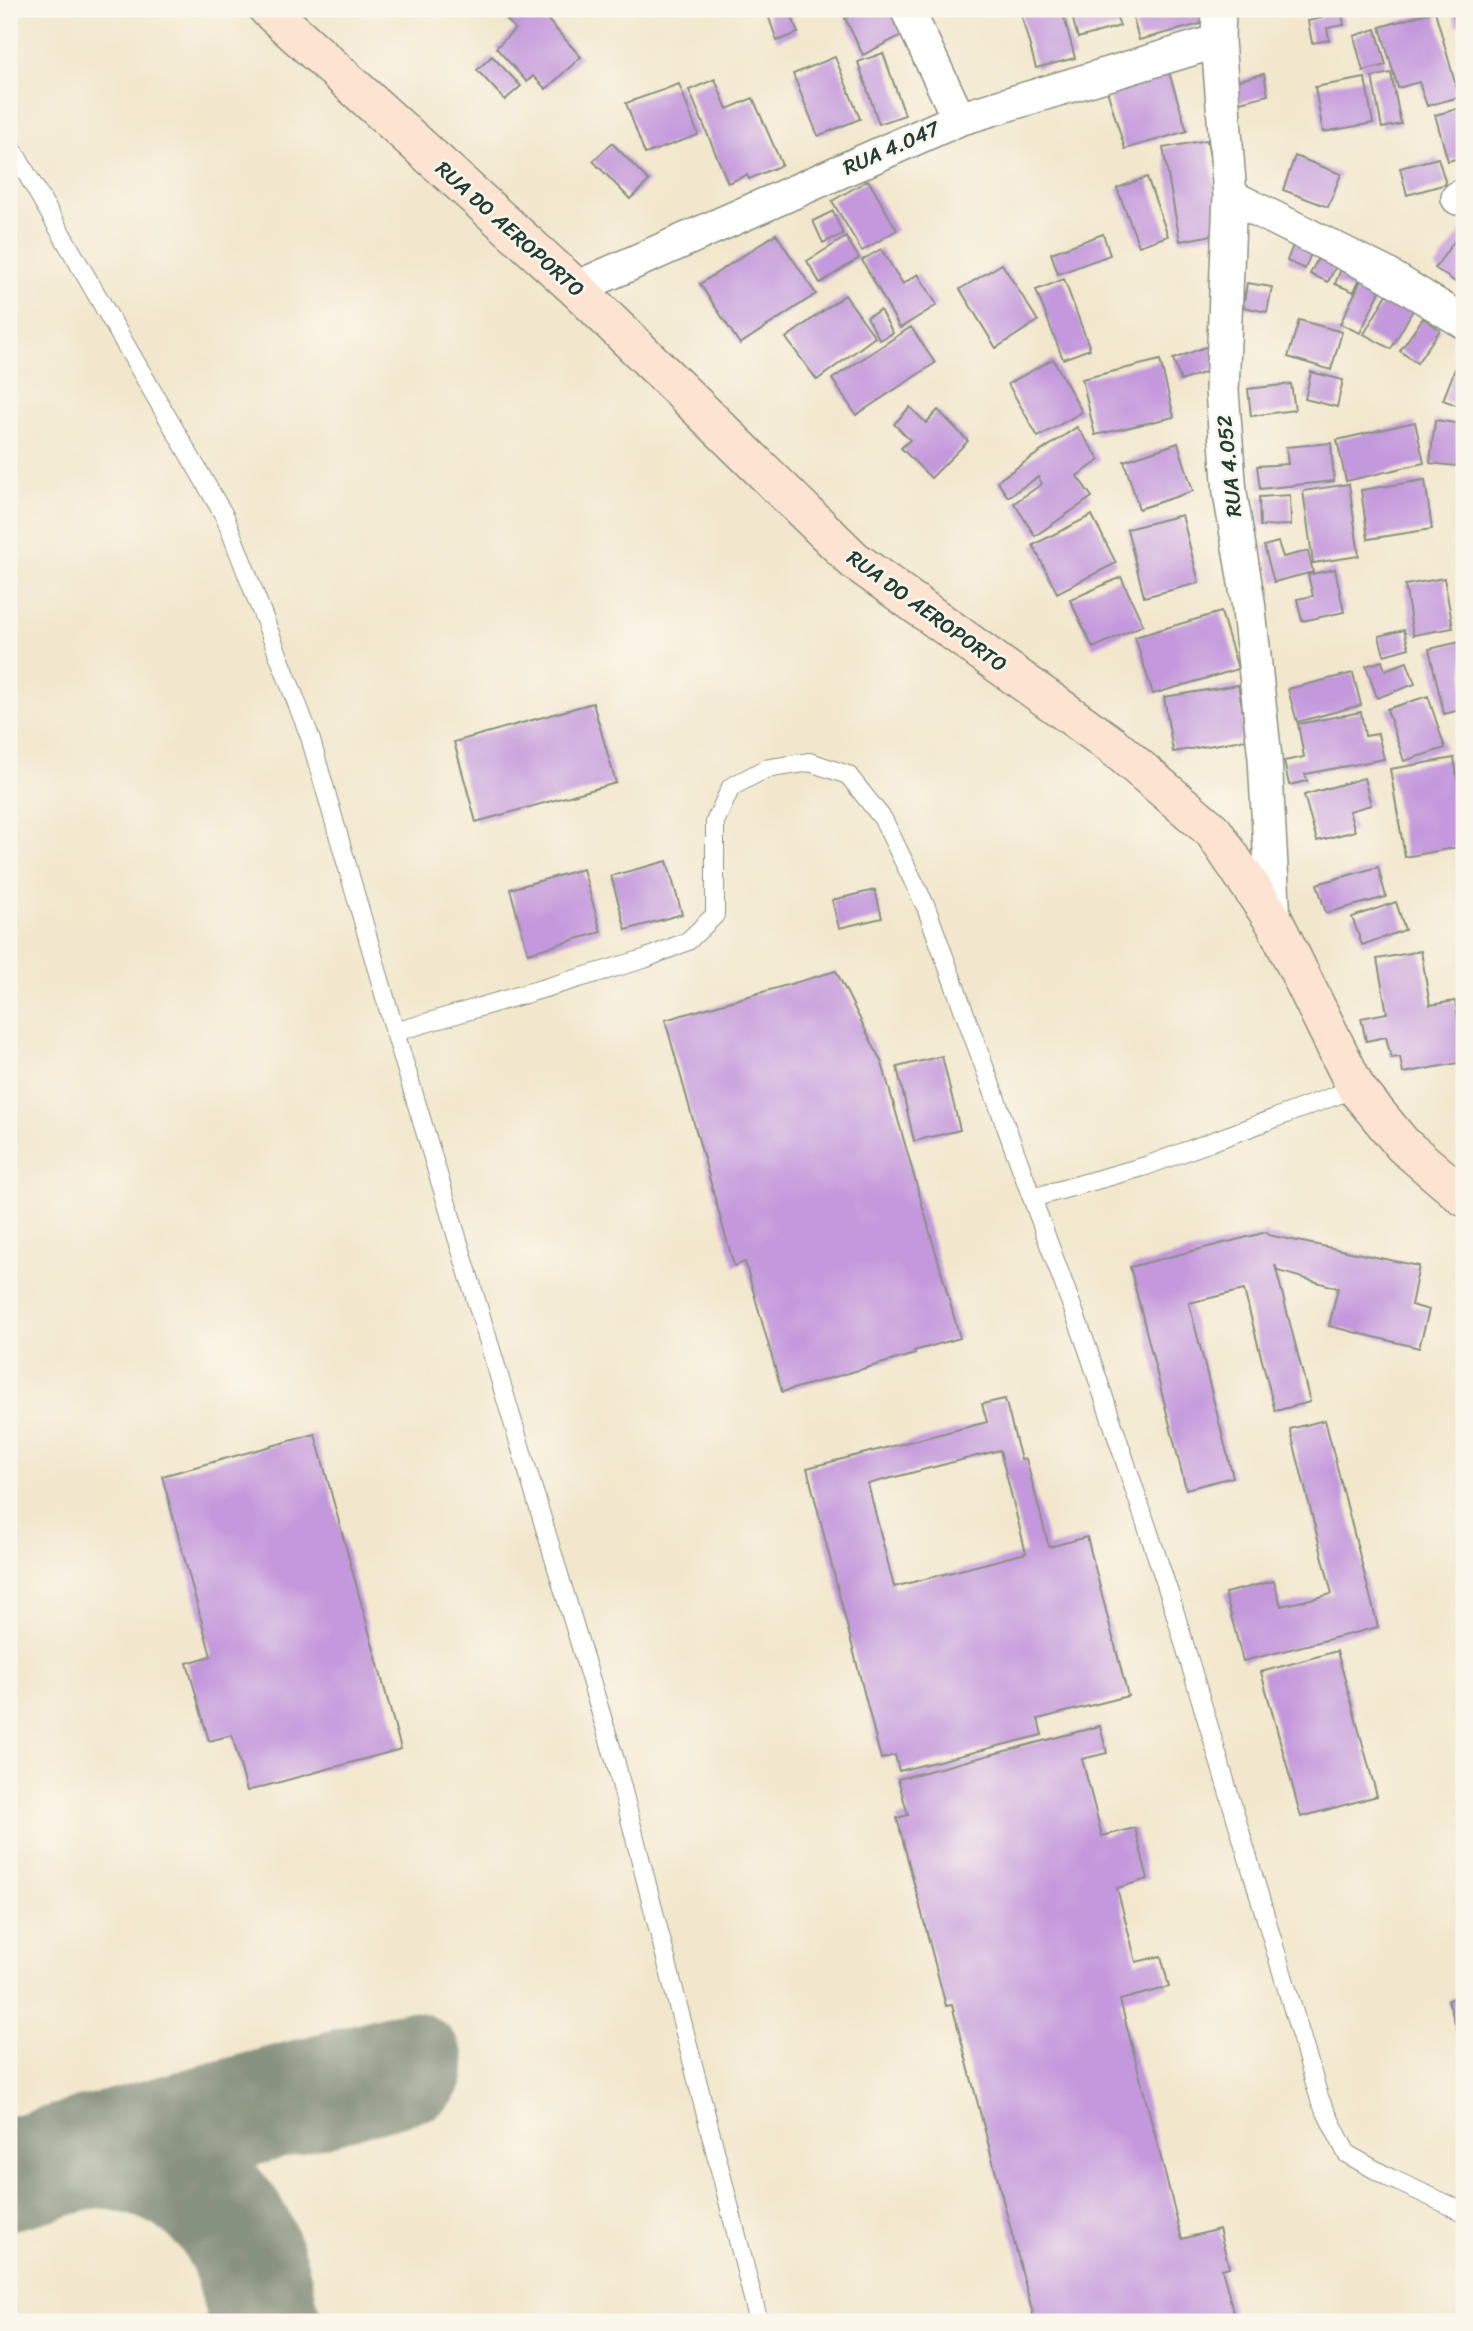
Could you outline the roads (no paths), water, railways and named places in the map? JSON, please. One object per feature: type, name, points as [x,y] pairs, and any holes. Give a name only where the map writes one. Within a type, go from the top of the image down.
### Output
[{"type":"main road","name":"RUA DO AEROPORTO","points":[[268,9],[576,288],[854,560],[1114,746],[1213,831],[1274,921],[1356,1088],[1403,1144],[1464,1197]]},
{"type":"street","points":[[907,9],[959,119]]},
{"type":"street","name":"RUA 4.052","points":[[1219,9],[1218,41],[1230,195],[1222,391],[1230,493],[1248,601],[1263,745],[1274,921]]},
{"type":"street","name":"RUA 4.047","points":[[576,288],[959,119],[1218,41]]},
{"type":"street","points":[[1230,195],[1386,274],[1464,322]]},
{"type":"lane","points":[[9,143],[225,517],[310,737],[395,1032],[615,1760],[759,2322]]},
{"type":"lane","points":[[395,1032],[644,960],[688,941],[716,915],[715,822],[731,787],[765,769],[810,762],[848,775],[883,819],[926,907],[1087,1347],[1170,1597],[1320,2100],[1347,2154],[1390,2178],[1464,2212]]},
{"type":"lane","points":[[1032,1198],[1146,1166],[1356,1088]]}]
